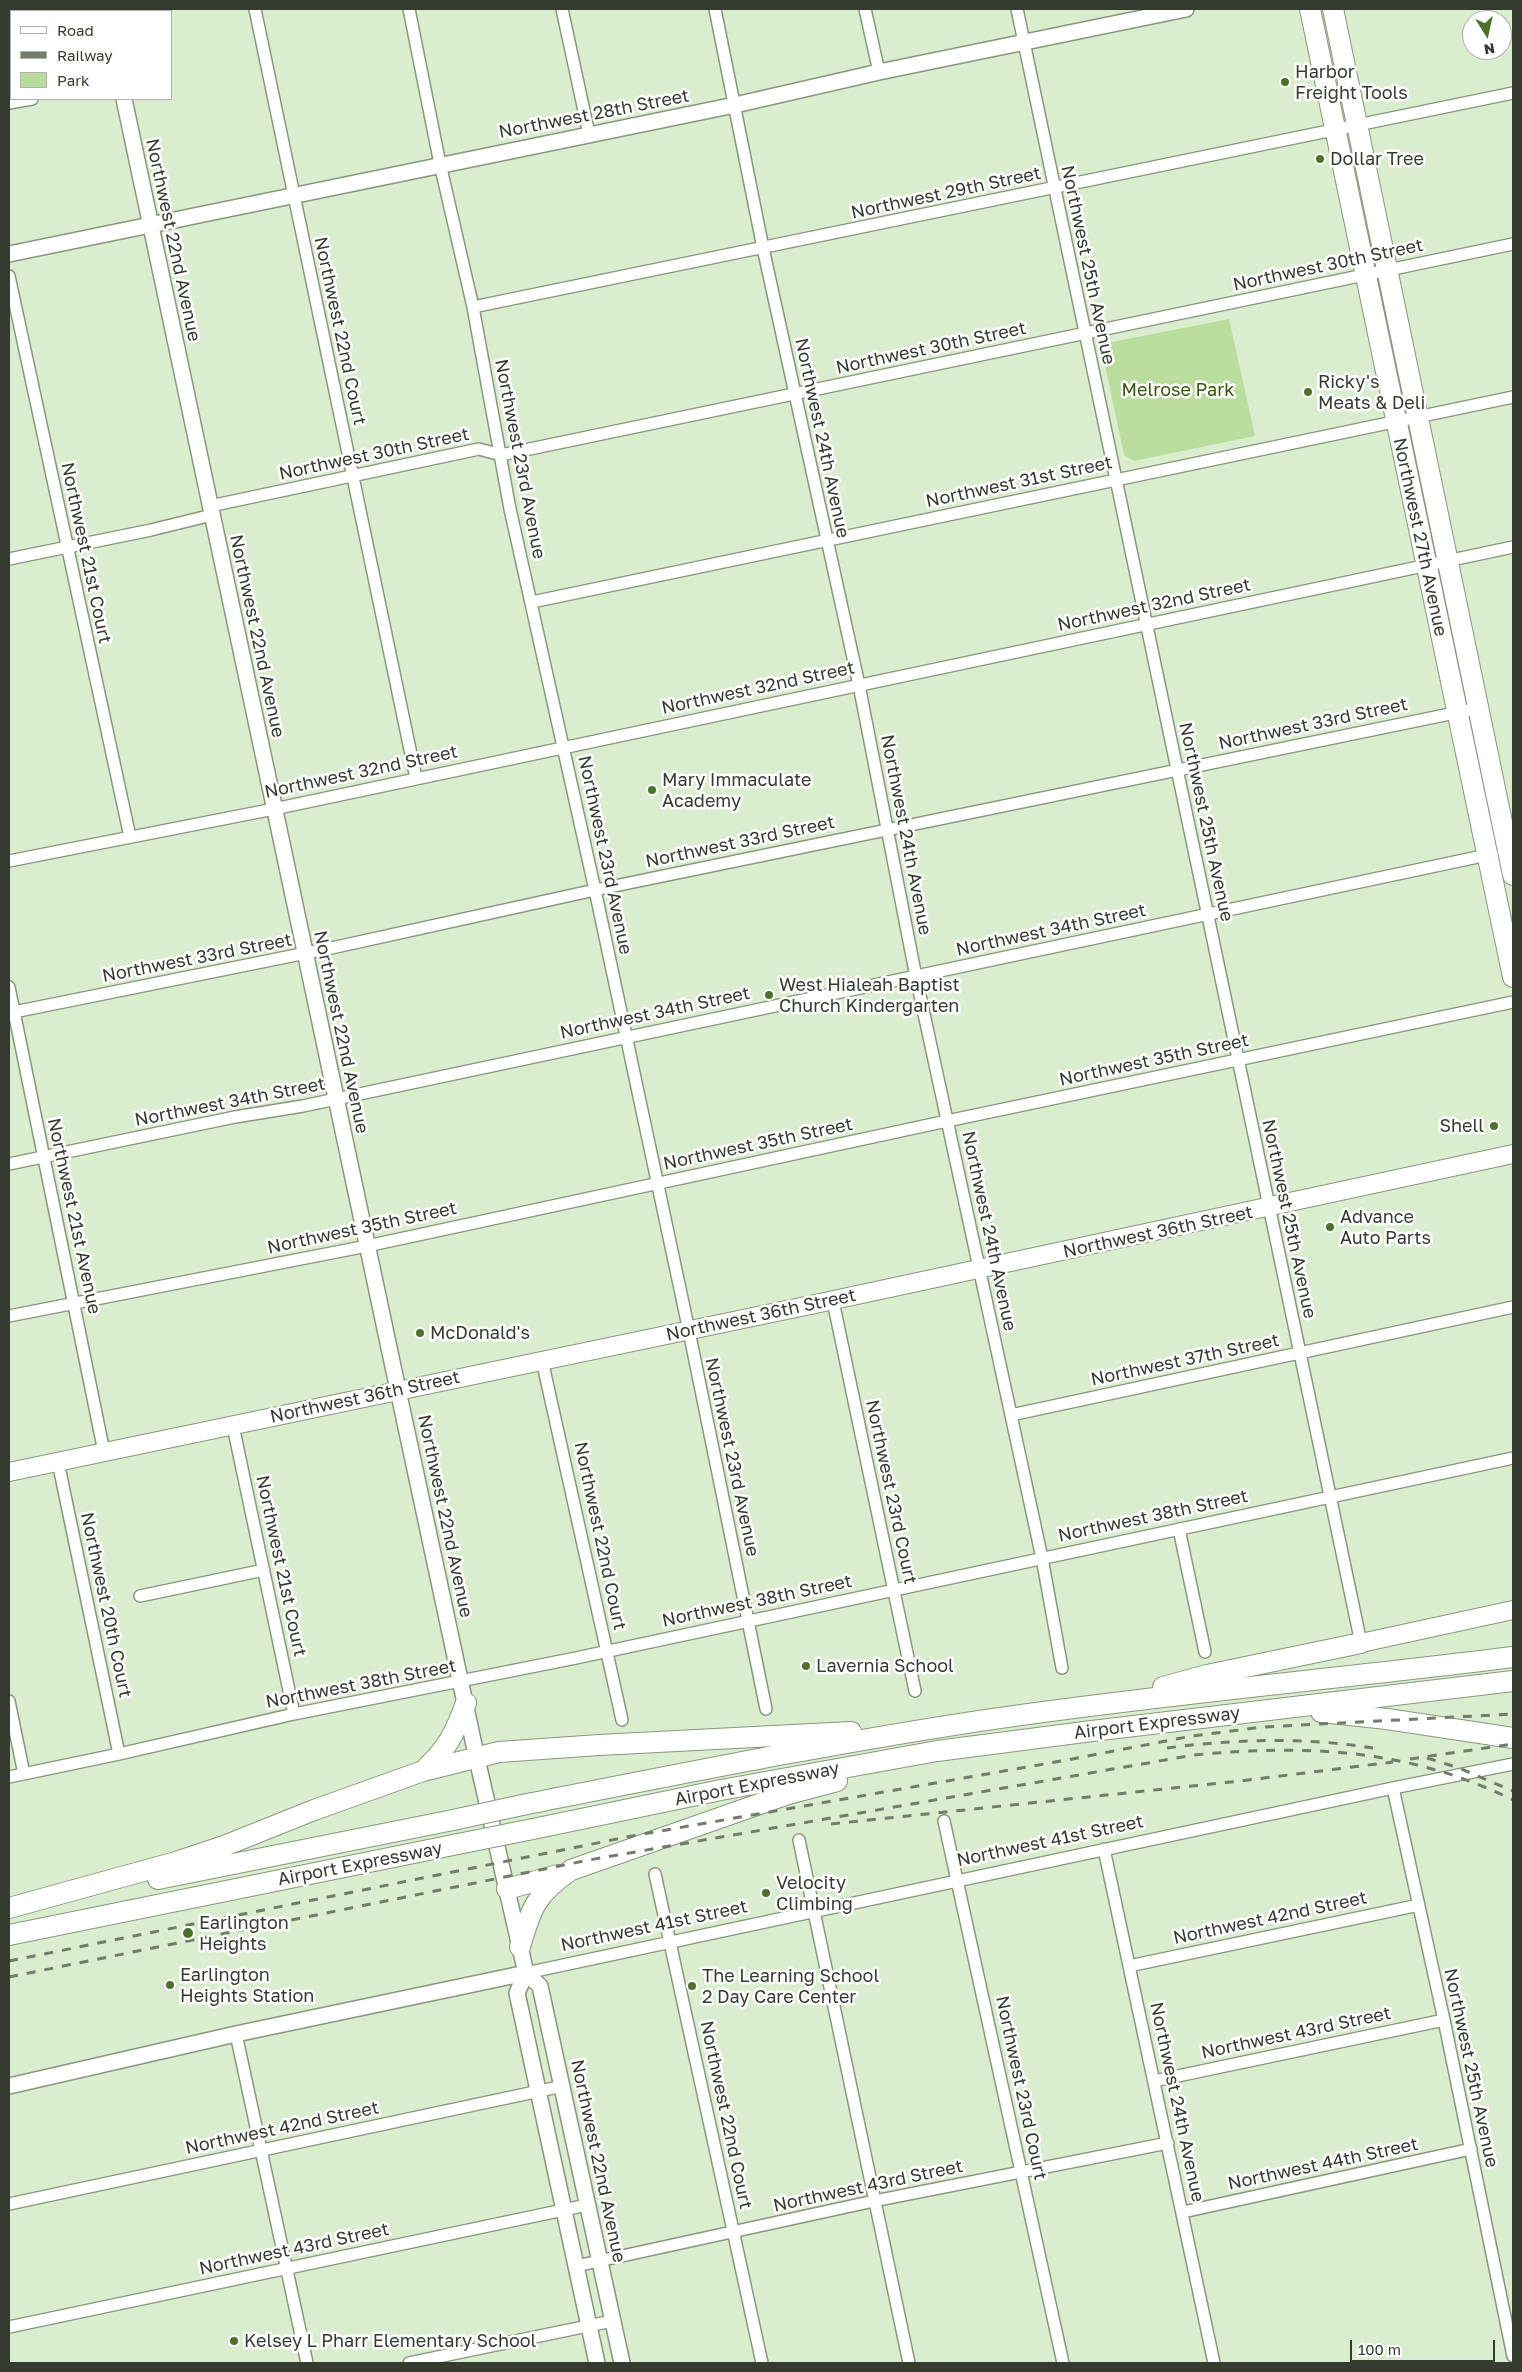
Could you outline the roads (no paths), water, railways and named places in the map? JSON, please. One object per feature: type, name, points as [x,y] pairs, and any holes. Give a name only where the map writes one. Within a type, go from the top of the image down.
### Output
[{"type":"highway","name":"Northwest 27th Avenue","points":[[1310,9],[1364,275],[1513,977]]},
{"type":"highway","name":"Northwest 27th Avenue","points":[[1333,9],[1478,708],[1511,850],[1513,875]]},
{"type":"highway","points":[[1093,1705],[1207,1675],[1361,1643]]},
{"type":"highway","name":"Airport Expressway","points":[[9,1908],[527,1804],[898,1734],[1093,1705],[1513,1656]]},
{"type":"highway","name":"Airport Expressway","points":[[9,1935],[721,1790],[937,1751],[1513,1681]]},
{"type":"highway","points":[[423,1771],[448,1745],[466,1703]]},
{"type":"highway","points":[[1279,1709],[1387,1719],[1513,1738]]},
{"type":"highway","points":[[9,1908],[176,1862],[423,1771],[499,1752],[839,1732],[898,1734]]},
{"type":"highway","points":[[507,1889],[571,1870],[788,1794],[937,1751]]},
{"type":"highway","points":[[520,1947],[528,1917],[538,1899],[545,1889],[571,1870]]},
{"type":"main road","name":"Northwest 28th Street","points":[[9,254],[734,105],[879,72],[1186,9]]},
{"type":"main road","name":"Northwest 22nd Avenue","points":[[124,100],[477,1759],[526,1973],[540,1986],[622,2363]]},
{"type":"main road","name":"Northwest 36th Street","points":[[9,1472],[833,1301],[1513,1154]]},
{"type":"main road","points":[[1361,1643],[1513,1610]]},
{"type":"main road","points":[[526,1973],[517,1993],[597,2363]]},
{"type":"main road","name":"Northwest 41st Street","points":[[9,2086],[236,2034],[526,1973]]},
{"type":"street","name":"Northwest 22nd Court","points":[[255,9],[416,778]]},
{"type":"street","name":"Northwest 23rd Avenue","points":[[409,9],[440,164],[473,306],[510,509],[595,890],[689,1331],[766,1709]]},
{"type":"street","points":[[562,9],[589,134]]},
{"type":"street","name":"Northwest 24th Avenue","points":[[715,9],[763,248],[858,685],[916,977],[1042,1558],[1062,1668]]},
{"type":"street","points":[[865,9],[879,72]]},
{"type":"street","name":"Northwest 25th Avenue","points":[[1017,9],[1361,1643]]},
{"type":"street","name":"Northwest 29th Street","points":[[473,306],[1054,189],[1513,93]]},
{"type":"street","points":[[9,103],[26,100]]},
{"type":"street","name":"Northwest 30th Street","points":[[9,559],[67,548],[352,474],[479,449],[501,455],[1513,244]]},
{"type":"street","name":"Northwest 21st Court","points":[[9,276],[130,837]]},
{"type":"street","name":"Northwest 31st Street","points":[[532,602],[1513,397]]},
{"type":"street","name":"Northwest 32nd Street","points":[[9,861],[274,809],[564,746],[1513,547]]},
{"type":"street","name":"Northwest 33rd Street","points":[[11,1013],[305,954],[595,890],[1478,708]]},
{"type":"street","name":"Northwest 34th Street","points":[[9,1164],[226,1119],[336,1099],[1511,850]]},
{"type":"street","name":"Northwest 21st Avenue","points":[[9,987],[11,1013],[44,1156],[104,1452]]},
{"type":"street","name":"Northwest 35th Street","points":[[9,1316],[367,1246],[947,1120],[1513,1002]]},
{"type":"street","name":"Northwest 23rd Court","points":[[833,1301],[915,1691]]},
{"type":"street","name":"Northwest 37th Street","points":[[1011,1415],[1513,1307]]},
{"type":"street","name":"Northwest 22nd Court","points":[[542,1360],[622,1720]]},
{"type":"street","name":"Northwest 21st Court","points":[[233,1426],[294,1714]]},
{"type":"street","name":"Northwest 38th Street","points":[[9,1777],[120,1754],[294,1714],[748,1621],[1513,1458]]},
{"type":"street","name":"Northwest 20th Court","points":[[58,1462],[120,1754]]},
{"type":"street","points":[[1179,1529],[1205,1652]]},
{"type":"street","points":[[140,1596],[264,1570]]},
{"type":"street","points":[[9,1700],[24,1774]]},
{"type":"street","name":"Northwest 41st Street","points":[[526,1973],[1104,1849],[1513,1764]]},
{"type":"street","name":"Northwest 25th Avenue","points":[[1393,1788],[1444,2020],[1513,2356]]},
{"type":"street","name":"Northwest 23rd Court","points":[[944,1821],[1063,2363]]},
{"type":"street","points":[[799,1840],[909,2363]]},
{"type":"street","name":"Northwest 24th Avenue","points":[[1104,1849],[1214,2363]]},
{"type":"street","name":"Northwest 22nd Court","points":[[655,1874],[762,2363]]},
{"type":"street","name":"Northwest 42nd Street","points":[[1129,1966],[1418,1905]]},
{"type":"street","name":"Northwest 43rd Street","points":[[1154,2081],[1444,2020]]},
{"type":"street","points":[[236,2034],[307,2363]]},
{"type":"street","name":"Northwest 42nd Street","points":[[9,2204],[563,2086]]},
{"type":"street","name":"Northwest 43rd Street","points":[[576,2266],[874,2201],[1168,2143]]},
{"type":"street","name":"Northwest 44th Street","points":[[1183,2212],[1471,2149]]},
{"type":"street","name":"Northwest 43rd Street","points":[[9,2327],[588,2205]]},
{"type":"street","points":[[409,2363],[612,2320]]},
{"type":"railway","points":[[9,1961],[632,1836],[1067,1760],[1192,1736],[1263,1727],[1513,1714]]},
{"type":"railway","points":[[1167,1748],[1270,1740],[1322,1742],[1373,1748]]},
{"type":"railway","points":[[1410,1759],[1513,1744]]},
{"type":"railway","points":[[9,1977],[589,1860],[1194,1755],[1277,1750],[1357,1754],[1397,1760],[1436,1770],[1474,1783],[1513,1800]]},
{"type":"railway","points":[[1427,1758],[1459,1768],[1513,1791]]},
{"type":"railway","points":[[831,1824],[1240,1781],[1393,1762]]},
{"type":"place","name":"Harbor Freight Tools","points":[[1285,82]]},
{"type":"place","name":"Dollar Tree","points":[[1320,159]]},
{"type":"place","name":"Ricky's Meats & Deli","points":[[1308,392]]},
{"type":"place","name":"Mary Immaculate Academy","points":[[652,790]]},
{"type":"place","name":"West Hialeah Baptist Church Kindergarten","points":[[769,995]]},
{"type":"place","name":"Shell","points":[[1494,1126]]},
{"type":"place","name":"Advance Auto Parts","points":[[1330,1227]]},
{"type":"place","name":"McDonald's","points":[[420,1333]]},
{"type":"place","name":"Lavernia School","points":[[806,1666]]},
{"type":"place","name":"Velocity Climbing","points":[[766,1893]]},
{"type":"place","name":"Earlington Heights","points":[[188,1933]]},
{"type":"place","name":"Earlington Heights Station","points":[[170,1985]]},
{"type":"place","name":"The Learning School 2 Day Care Center","points":[[692,1986]]},
{"type":"place","name":"Kelsey L Pharr Elementary School","points":[[234,2341]]},
{"type":"park label","name":"Melrose Park","points":[[1178,390]]}]
